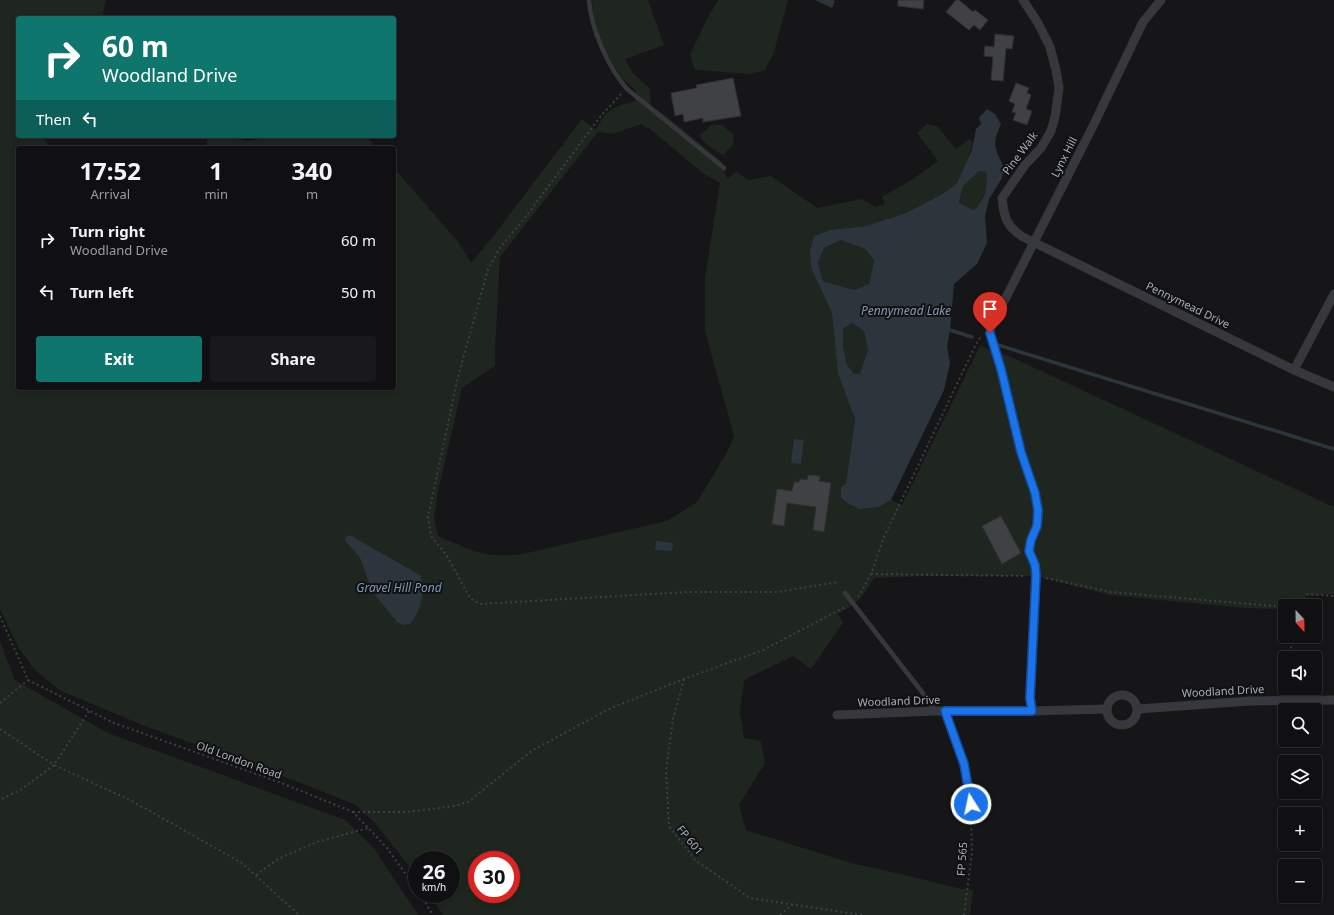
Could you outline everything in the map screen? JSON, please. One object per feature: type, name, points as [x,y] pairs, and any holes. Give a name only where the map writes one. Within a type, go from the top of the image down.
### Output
[{"type":"street","name":"Pine Walk","points":[[1023,0],[1038,23],[1050,47],[1059,88],[1055,117],[1051,131],[1041,148],[1025,165],[1002,198],[1007,221],[1013,230],[1033,242]]},
{"type":"street","name":"Lynx Hill","points":[[990,327],[1093,126],[1144,22],[1161,0]]},
{"type":"street","name":"Pennymead Drive","points":[[1033,242],[1294,370],[1334,387]]},
{"type":"street","points":[[1294,370],[1334,294]]},
{"type":"street","points":[[990,327],[990,333],[1001,369],[1021,452],[1038,505],[1037,526],[1031,540],[1029,551],[1035,565],[1036,576],[1030,698],[1032,711]]},
{"type":"street","points":[[1122,694],[1130,696],[1138,709],[1136,717],[1130,723],[1122,725],[1114,723],[1108,717],[1106,709],[1108,701],[1114,696],[1122,694]]},
{"type":"street","name":"Woodland Drive","points":[[1138,709],[1250,701],[1334,700]]},
{"type":"street","name":"Woodland Drive","points":[[837,715],[935,711],[1106,709]]},
{"type":"street","points":[[945,711],[964,764],[971,804]]},
{"type":"lane","points":[[589,0],[590,13],[603,52],[619,80],[627,89],[724,168]]},
{"type":"lane","points":[[846,593],[929,701],[935,711]]},
{"type":"path","points":[[627,89],[600,116],[500,249],[488,269],[458,377],[428,517],[431,536],[447,556],[470,598],[480,604],[687,592],[777,592],[838,582]]},
{"type":"path","points":[[854,601],[859,596],[871,574],[884,537],[975,346],[983,333],[990,327]]},
{"type":"path","points":[[871,574],[1036,576],[1111,592],[1278,606]]},
{"type":"path","points":[[1304,599],[1308,594],[1334,596]]},
{"type":"path","points":[[353,812],[407,812],[455,806],[468,802],[533,750],[611,708],[763,650],[849,605]]},
{"type":"path","points":[[0,616],[28,680],[0,703]]},
{"type":"path","name":"FP 601","points":[[684,679],[673,719],[666,771],[669,826],[695,860],[750,898],[862,915]]},
{"type":"path","name":"Old London Road","points":[[28,680],[114,723],[284,784],[353,812],[387,848],[408,877]]},
{"type":"path","points":[[0,800],[22,789],[54,765],[89,711]]},
{"type":"path","points":[[0,729],[54,765],[132,801],[242,863],[299,915]]},
{"type":"path","name":"FP 565","points":[[964,915],[972,852],[971,804]]},
{"type":"path","points":[[255,875],[278,860],[317,842],[368,828]]},
{"type":"path","points":[[426,903],[433,915]]},
{"type":"path","points":[[780,915],[793,904]]},
{"type":"shaded area","points":[[0,0],[106,0],[102,16],[16,16],[16,138],[44,138],[49,146],[16,146],[16,390],[396,390],[396,170],[459,243],[471,263],[582,119],[596,130],[603,117],[611,110],[635,101],[636,91],[622,78],[601,41],[595,20],[592,0],[648,0],[664,45],[625,59],[633,73],[650,89],[651,106],[665,115],[722,162],[727,179],[737,172],[748,180],[771,176],[817,208],[862,199],[876,207],[885,204],[882,197],[913,179],[938,161],[917,133],[927,124],[937,126],[956,149],[970,139],[973,143],[966,165],[957,183],[944,193],[906,213],[866,226],[830,230],[814,236],[810,250],[811,268],[832,313],[838,374],[855,419],[846,485],[841,487],[879,507],[891,500],[902,505],[980,346],[1009,356],[1334,507],[1334,594],[1305,596],[1305,599],[1278,599],[1278,609],[1245,608],[1109,595],[1036,576],[926,576],[874,578],[859,599],[850,607],[838,614],[843,623],[811,669],[793,656],[744,680],[740,712],[744,738],[761,741],[765,763],[739,805],[746,830],[851,863],[961,889],[973,890],[970,915],[443,915],[435,903],[460,903],[460,851],[408,851],[408,865],[374,822],[356,805],[301,783],[145,726],[61,691],[35,670],[18,647],[0,609]],"holes":[[[641,124],[650,129],[704,174],[720,183],[705,277],[705,331],[734,436],[726,454],[697,502],[667,521],[527,553],[510,555],[486,554],[438,536],[434,518],[438,491],[462,388],[495,366],[500,257],[598,132],[613,134]],[[350,535],[420,575],[418,612],[410,624],[369,583],[360,558],[346,542],[347,536]]]},
{"type":"shaded area","points":[[718,0],[788,0],[774,52],[765,70],[750,74],[695,70],[690,55]]},
{"type":"shaded area","points":[[711,125],[722,125],[734,135],[733,145],[723,155],[708,146],[699,136]]},
{"type":"shaded area","points":[[208,138],[229,138],[247,141],[269,138],[368,138],[375,146],[206,146]]},
{"type":"shaded area","points":[[978,171],[986,172],[988,187],[981,201],[974,210],[959,203],[963,186]]},
{"type":"shaded area","points":[[841,240],[865,249],[874,260],[869,284],[854,290],[823,281],[818,263],[824,248]]},
{"type":"shaded area","points":[[852,323],[864,331],[868,350],[860,375],[854,374],[847,365],[843,346],[843,329]]},
{"type":"shaded area","points":[[0,641],[15,680],[108,733],[345,820],[373,847],[408,900],[408,903],[410,903],[418,915],[0,915]]},
{"type":"water","points":[[815,0],[832,0],[835,1],[832,8]]},
{"type":"water","name":"Pennymead Lake","points":[[987,109],[995,114],[1001,124],[996,136],[995,146],[1004,167],[1002,178],[989,199],[985,216],[987,243],[977,264],[954,284],[947,347],[950,363],[944,390],[891,500],[879,507],[859,509],[846,502],[841,497],[841,487],[846,484],[855,419],[838,374],[832,313],[811,268],[810,250],[814,236],[830,230],[866,226],[906,213],[944,193],[957,183],[972,150],[976,129],[981,124],[979,118]],"holes":[[[979,171],[986,172],[987,184],[984,197],[974,210],[959,203],[963,186]],[[841,240],[865,249],[874,260],[869,284],[854,290],[823,281],[818,263],[824,248]],[[852,323],[864,331],[868,350],[860,374],[854,374],[847,365],[843,346],[843,329]]]},
{"type":"water","points":[[794,439],[804,440],[801,464],[791,463]]},
{"type":"water","name":"Gravel Hill Pond","points":[[350,535],[420,575],[423,593],[417,614],[410,624],[403,625],[397,622],[375,595],[360,558],[346,542],[345,538]]},
{"type":"water","points":[[656,541],[673,543],[672,551],[655,550]]},
{"type":"building","points":[[898,0],[924,0],[923,9],[898,6]]},
{"type":"building","points":[[956,0],[959,0],[973,12],[975,10],[988,20],[980,30],[974,25],[969,30],[946,12]]},
{"type":"building","points":[[995,34],[1014,36],[1012,49],[1006,48],[1003,81],[991,80],[993,57],[984,56],[985,46],[994,47]]},
{"type":"building","points":[[733,78],[741,116],[703,122],[703,118],[684,122],[683,114],[675,116],[671,93],[697,88],[696,85]]},
{"type":"building","points":[[1016,83],[1029,88],[1027,93],[1031,95],[1026,109],[1032,111],[1027,125],[1013,120],[1016,113],[1012,112],[1015,104],[1009,101]]},
{"type":"building","points":[[808,475],[820,476],[819,481],[831,483],[824,532],[813,530],[816,507],[787,503],[784,526],[772,524],[777,489],[792,491],[794,482],[799,482],[800,479],[807,480]]},
{"type":"building","points":[[1001,516],[1021,553],[1002,564],[982,526]]},
{"type":"waterway","points":[[950,330],[972,337]]},
{"type":"waterway","points":[[998,345],[1334,449]]},
{"type":"route","points":[[971,804],[964,764],[945,711],[1032,711],[1030,698],[1036,576],[1035,565],[1029,551],[1031,540],[1037,526],[1038,510],[1035,493],[1021,452],[1001,369],[990,333]]}]
